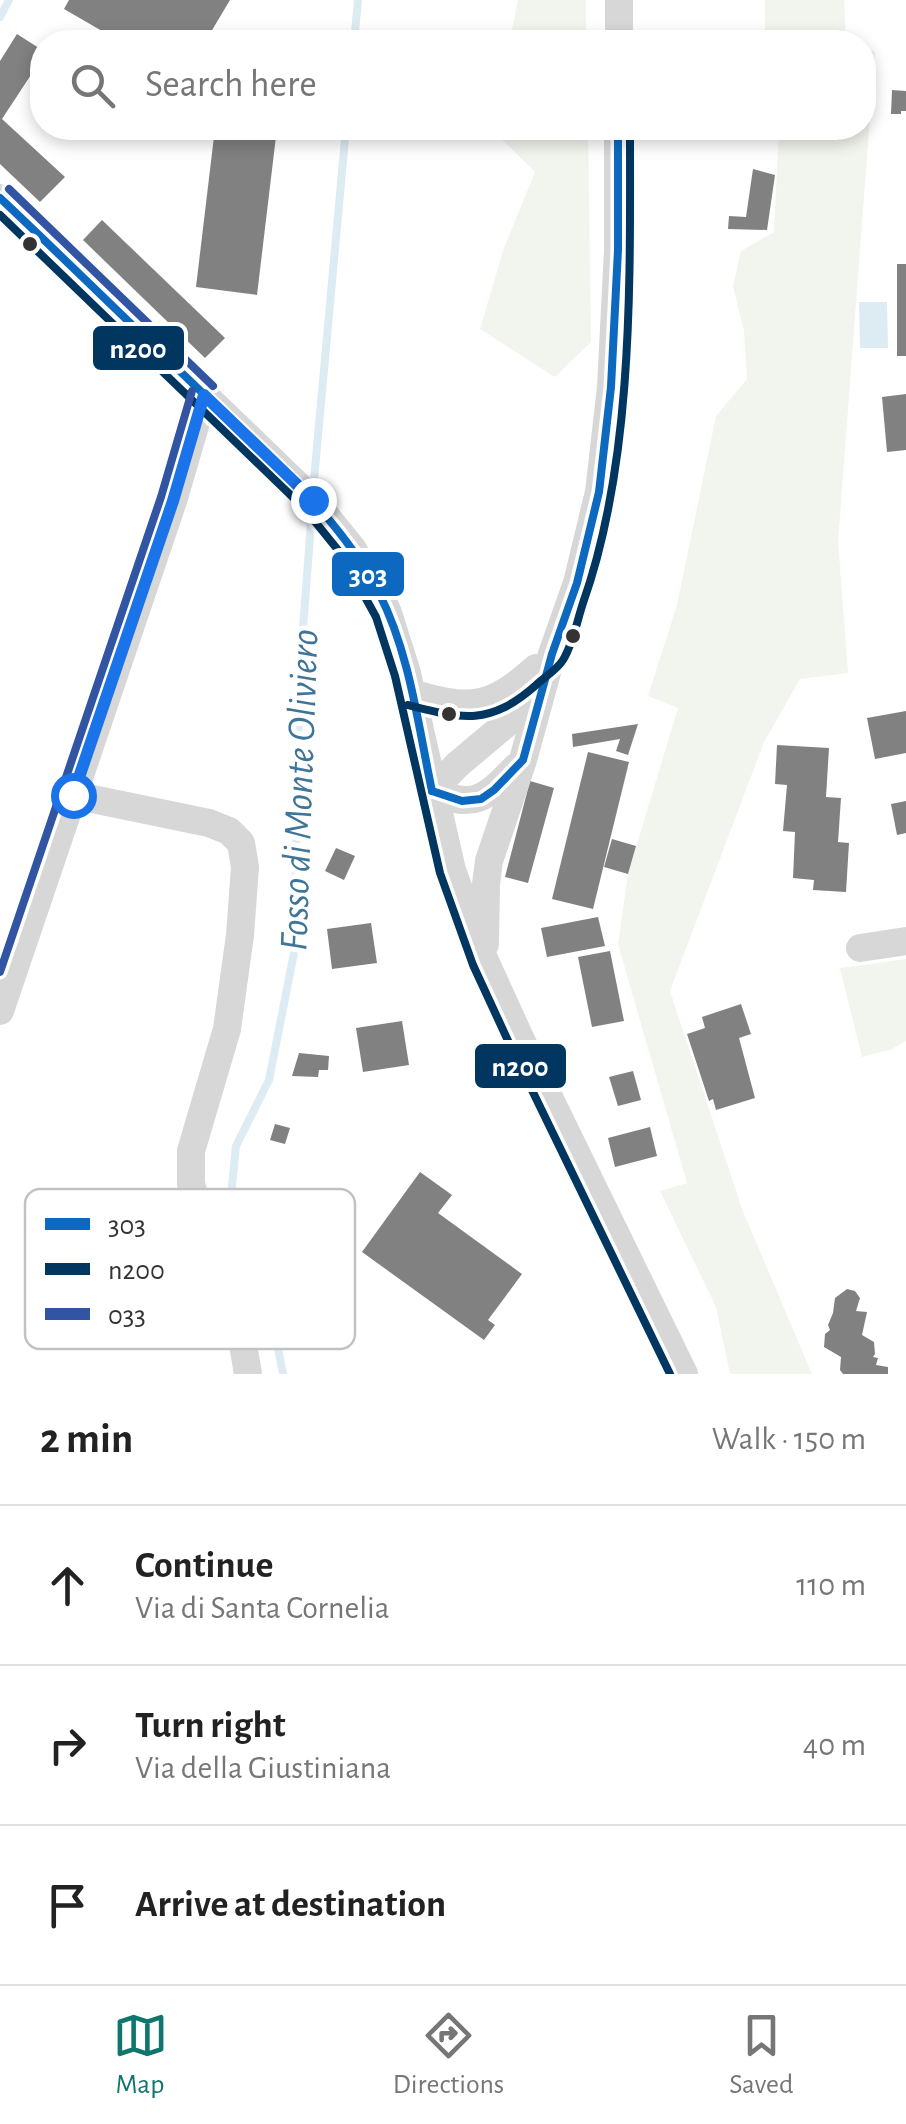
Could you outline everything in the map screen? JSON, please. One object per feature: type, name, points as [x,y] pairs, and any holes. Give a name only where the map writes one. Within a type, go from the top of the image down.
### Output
[{"type":"street","points":[[619,0],[619,30]]},
{"type":"street","points":[[485,961],[489,861],[577,583],[601,475],[618,250],[618,140]]},
{"type":"street","points":[[0,198],[328,517],[380,595],[411,693],[452,870],[485,961],[684,1374]]},
{"type":"street","points":[[0,1010],[173,501],[204,395]]},
{"type":"street","points":[[411,693],[451,704],[484,702],[519,683],[552,654]]},
{"type":"street","points":[[432,791],[513,718],[552,654]]},
{"type":"street","points":[[432,791],[452,799],[482,798],[523,760]]},
{"type":"street","points":[[73,795],[209,824],[229,831],[241,843],[245,867],[240,935],[226,1029],[191,1151],[193,1189]]},
{"type":"street","points":[[860,948],[906,941]]},
{"type":"street","points":[[244,1349],[248,1374]]},
{"type":"shaded area","points":[[518,0],[586,0],[586,30],[512,30]]},
{"type":"shaded area","points":[[765,0],[844,0],[845,30],[765,30]]},
{"type":"shaded area","points":[[502,140],[588,140],[591,342],[555,377],[480,329],[504,248],[535,172]]},
{"type":"shaded area","points":[[778,140],[868,140],[838,541],[848,673],[800,679],[764,742],[670,991],[742,1209],[812,1374],[730,1374],[716,1307],[660,1191],[687,1183],[618,944],[628,874],[678,708],[648,696],[677,605],[716,416],[747,379],[744,331],[733,286],[741,251],[774,232]]},
{"type":"shaded area","points":[[859,302],[887,302],[888,348],[860,348]]},
{"type":"shaded area","points":[[906,959],[906,1041],[862,1057],[840,968]]},
{"type":"building","points":[[69,0],[230,0],[212,30],[100,30],[64,9]]},
{"type":"building","points":[[17,34],[30,42],[30,76],[2,119],[65,177],[40,202],[0,164],[0,61]]},
{"type":"building","points":[[892,90],[906,91],[906,111],[901,114],[891,114]]},
{"type":"building","points":[[214,140],[276,140],[257,295],[196,287]]},
{"type":"building","points":[[753,169],[775,175],[767,230],[728,229],[729,216],[746,217]]},
{"type":"building","points":[[102,220],[225,338],[205,358],[83,240]]},
{"type":"building","points":[[897,264],[906,264],[906,356],[897,356]]},
{"type":"building","points":[[906,394],[906,450],[887,452],[882,397]]},
{"type":"building","points":[[906,711],[906,753],[875,759],[867,718]]},
{"type":"building","points":[[638,724],[628,755],[616,751],[620,739],[573,747],[572,734]]},
{"type":"building","points":[[777,745],[829,748],[826,797],[841,798],[838,842],[849,843],[846,892],[813,890],[814,880],[793,878],[795,832],[783,831],[787,785],[775,784]]},
{"type":"building","points":[[588,752],[629,762],[593,909],[552,899]]},
{"type":"building","points":[[530,781],[554,788],[528,883],[505,877]]},
{"type":"building","points":[[906,801],[906,833],[897,835],[891,804]]},
{"type":"building","points":[[612,839],[636,846],[628,874],[604,867]]},
{"type":"building","points":[[336,848],[355,856],[344,880],[325,871]]},
{"type":"building","points":[[598,917],[605,946],[547,957],[541,928]]},
{"type":"building","points":[[371,923],[377,963],[332,969],[327,929]]},
{"type":"building","points":[[610,951],[624,1021],[592,1027],[578,957]]},
{"type":"building","points":[[741,1004],[751,1034],[739,1038],[755,1098],[716,1110],[713,1099],[709,1101],[687,1034],[705,1028],[702,1017]]},
{"type":"building","points":[[402,1021],[409,1065],[363,1072],[356,1028]]},
{"type":"building","points":[[299,1053],[329,1056],[328,1070],[319,1070],[318,1077],[292,1076]]},
{"type":"building","points":[[633,1071],[641,1100],[618,1106],[609,1077]]},
{"type":"building","points":[[275,1124],[290,1128],[285,1144],[270,1140]]},
{"type":"building","points":[[650,1127],[657,1156],[615,1167],[608,1138]]},
{"type":"building","points":[[420,1172],[452,1195],[438,1213],[522,1274],[488,1320],[495,1325],[484,1340],[362,1252]]},
{"type":"building","points":[[847,1289],[860,1298],[856,1311],[867,1312],[862,1335],[874,1342],[876,1365],[888,1367],[888,1374],[843,1374],[841,1357],[824,1347],[835,1298]]},
{"type":"waterway","points":[[0,17],[9,0]]},
{"type":"waterway","name":"Fosso di Monte Oliviero","points":[[355,30],[358,0]]},
{"type":"waterway","name":"Fosso di Monte Oliviero","points":[[313,491],[345,140]]},
{"type":"waterway","name":"Fosso di Monte Oliviero","points":[[232,1189],[236,1146],[269,1080],[294,953],[300,668],[312,510]]},
{"type":"waterway","name":"Fosso di Monte Oliviero","points":[[278,1349],[283,1374]]},
{"type":"transit line","name":"303","points":[[432,791],[462,801],[481,799],[523,760],[552,654],[577,583],[599,492],[611,387],[618,250],[618,140]]},
{"type":"transit line","name":"n200","points":[[408,705],[460,716],[503,708],[560,664],[570,647],[600,547],[620,429],[629,307],[630,140]]},
{"type":"transit line","name":"033","points":[[9,189],[213,386]]},
{"type":"transit line","name":"303","points":[[0,198],[282,470],[345,540],[390,616],[412,690],[432,791]]},
{"type":"transit line","name":"n200","points":[[0,215],[304,508],[342,555],[376,617],[395,676],[440,873],[473,965],[670,1374]]},
{"type":"transit line","name":"033","points":[[0,972],[161,497],[192,391]]},
{"type":"route","points":[[73,795],[173,501],[204,395],[313,500]]}]
